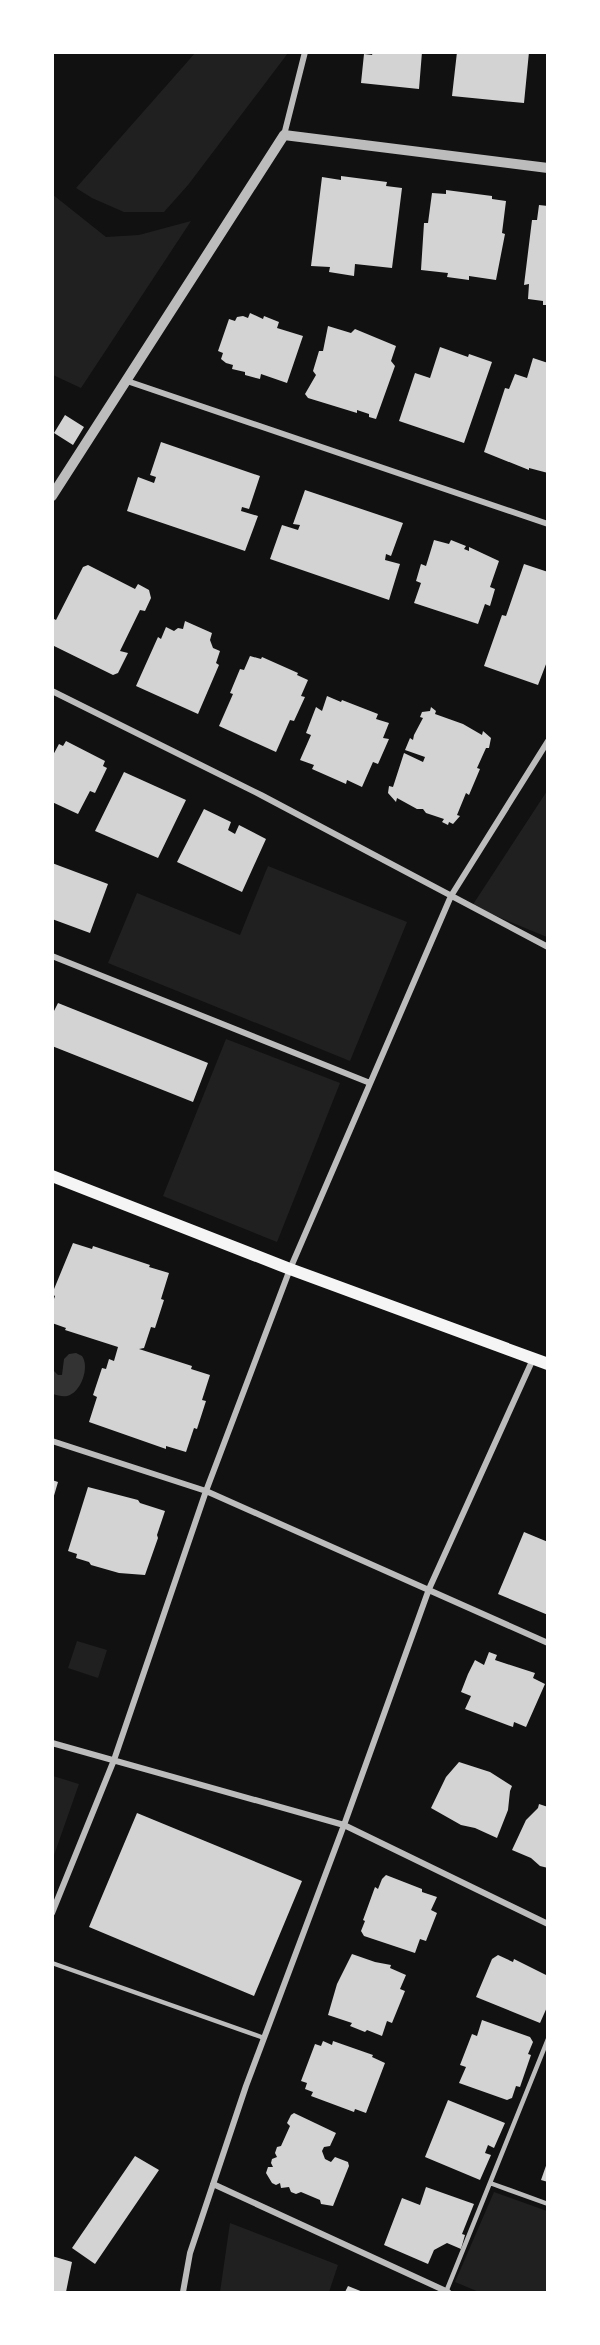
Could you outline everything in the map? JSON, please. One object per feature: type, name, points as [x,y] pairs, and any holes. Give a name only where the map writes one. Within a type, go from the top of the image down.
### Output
[{"type":"main road","points":[[52,1176],[290,1269],[548,1364]]},
{"type":"street","points":[[52,496],[284,135],[305,52]]},
{"type":"street","points":[[284,135],[548,168]]},
{"type":"street","points":[[127,381],[548,524]]},
{"type":"street","points":[[52,692],[261,795],[548,947]]},
{"type":"street","points":[[52,1913],[114,1760],[206,1491],[290,1269],[451,896],[548,741]]},
{"type":"street","points":[[52,956],[370,1083]]},
{"type":"street","points":[[183,2292],[190,2253],[264,2037],[344,1825],[429,1589],[534,1358]]},
{"type":"street","points":[[52,1441],[206,1491],[548,1643]]},
{"type":"street","points":[[52,1743],[344,1825],[548,1924]]},
{"type":"street","points":[[213,2184],[447,2292]]},
{"type":"lane","points":[[52,1963],[264,2037]]},
{"type":"lane","points":[[447,2292],[548,2039]]},
{"type":"lane","points":[[490,2183],[548,2204]]},
{"type":"shaded area","points":[[196,52],[288,53],[188,185],[164,212],[124,212],[76,188]]},
{"type":"shaded area","points":[[52,194],[106,237],[139,235],[191,221],[81,388],[53,375]]},
{"type":"shaded area","points":[[547,791],[547,937],[472,906]]},
{"type":"shaded area","points":[[268,866],[407,922],[350,1061],[108,963],[137,893],[240,935]]},
{"type":"shaded area","points":[[226,1039],[340,1083],[277,1242],[163,1196]]},
{"type":"shaded area","points":[[76,1353],[82,1356],[85,1366],[80,1385],[67,1396],[53,1394],[53,1370],[58,1375],[62,1375],[64,1359],[69,1354]]},
{"type":"shaded area","points":[[77,1641],[107,1650],[98,1678],[68,1668]]},
{"type":"shaded area","points":[[52,1776],[79,1784],[53,1858]]},
{"type":"shaded area","points":[[494,2192],[547,2211],[547,2292],[479,2292],[455,2282]]},
{"type":"shaded area","points":[[230,2223],[338,2265],[329,2292],[220,2292]]},
{"type":"building","points":[[373,52],[422,52],[419,89],[361,83],[364,54],[372,55]]},
{"type":"building","points":[[457,52],[529,52],[524,103],[452,96]]},
{"type":"building","points":[[341,176],[387,182],[386,186],[402,188],[392,268],[355,264],[354,276],[329,272],[330,267],[311,266],[322,177],[341,180]]},
{"type":"building","points":[[446,190],[492,196],[492,199],[506,201],[502,233],[505,234],[496,280],[469,276],[469,280],[447,277],[448,273],[421,270],[424,223],[428,223],[432,193],[446,194]]},
{"type":"building","points":[[539,205],[548,206],[548,305],[543,305],[543,301],[528,299],[529,284],[524,285],[532,220],[537,220]]},
{"type":"building","points":[[250,313],[263,319],[264,316],[279,322],[277,328],[303,336],[287,383],[261,374],[260,379],[245,375],[245,372],[232,369],[233,365],[221,359],[223,353],[218,351],[229,319],[235,321],[237,317],[248,318]]},
{"type":"building","points":[[328,326],[351,333],[355,329],[396,346],[391,361],[395,366],[376,419],[357,410],[357,413],[308,398],[305,394],[316,375],[313,371],[319,351],[323,351]]},
{"type":"building","points":[[440,347],[468,357],[469,354],[492,362],[464,443],[399,421],[415,373],[430,378]]},
{"type":"building","points":[[533,358],[548,363],[548,473],[529,468],[529,470],[484,452],[505,388],[509,389],[515,374],[527,378]]},
{"type":"building","points":[[65,415],[84,427],[73,445],[54,433]]},
{"type":"building","points":[[161,442],[260,476],[249,509],[242,507],[241,511],[258,516],[245,551],[127,511],[138,477],[154,483],[156,477],[150,475]]},
{"type":"building","points":[[305,490],[403,523],[391,556],[386,554],[385,560],[400,564],[389,600],[270,559],[282,525],[298,530],[300,525],[293,524]]},
{"type":"building","points":[[434,540],[449,544],[451,540],[466,546],[464,549],[469,551],[469,547],[499,561],[490,587],[495,589],[490,606],[485,604],[478,624],[414,603],[421,583],[416,581],[421,564],[426,566]]},
{"type":"building","points":[[524,564],[548,572],[548,659],[538,685],[484,666],[502,615],[506,616]]},
{"type":"building","points":[[88,565],[135,589],[138,584],[149,590],[151,598],[145,611],[140,610],[120,651],[128,653],[118,673],[113,675],[52,645],[52,618],[56,620],[83,567]]},
{"type":"building","points":[[185,621],[212,633],[210,640],[213,648],[220,651],[216,663],[219,665],[198,714],[136,686],[158,637],[161,639],[166,627],[174,631],[178,628],[183,629]]},
{"type":"building","points":[[250,656],[261,659],[262,657],[308,680],[301,696],[305,697],[294,721],[290,720],[276,752],[219,726],[233,694],[230,693],[240,669],[244,670]]},
{"type":"building","points":[[327,696],[378,714],[376,719],[389,723],[383,738],[389,739],[378,764],[373,762],[362,787],[347,780],[346,784],[312,769],[314,765],[300,760],[311,735],[306,733],[316,707],[322,711]]},
{"type":"building","points":[[431,707],[436,711],[435,714],[463,724],[482,735],[483,731],[491,738],[489,748],[486,748],[477,768],[480,769],[469,795],[466,793],[457,815],[460,816],[453,824],[449,822],[448,825],[442,822],[444,819],[426,813],[423,809],[417,809],[397,798],[396,802],[388,793],[389,786],[393,787],[404,753],[423,762],[425,757],[405,750],[410,738],[413,740],[423,718],[420,717],[422,712],[430,711]]},
{"type":"building","points":[[66,741],[105,761],[103,766],[107,768],[95,793],[90,791],[78,814],[52,802],[52,757],[59,744],[63,746]]},
{"type":"building","points":[[124,772],[186,800],[158,858],[95,831]]},
{"type":"building","points":[[204,809],[231,822],[228,830],[235,834],[239,825],[266,839],[242,892],[177,862]]},
{"type":"building","points":[[52,863],[108,884],[90,933],[52,919]]},
{"type":"building","points":[[58,1003],[208,1063],[193,1102],[52,1046],[52,1015]]},
{"type":"building","points":[[73,1243],[92,1249],[93,1246],[169,1273],[161,1299],[164,1300],[155,1328],[151,1327],[144,1348],[139,1349],[192,1366],[191,1369],[210,1375],[202,1400],[206,1401],[197,1429],[194,1428],[186,1452],[166,1446],[166,1449],[89,1422],[97,1397],[93,1395],[102,1368],[106,1369],[109,1359],[114,1361],[118,1347],[65,1330],[66,1328],[52,1323],[52,1305],[55,1296],[52,1294]]},
{"type":"building","points":[[52,1480],[58,1482],[53,1499],[52,1499]]},
{"type":"building","points":[[88,1487],[138,1500],[140,1503],[165,1511],[145,1575],[119,1573],[91,1565],[89,1562],[76,1558],[77,1554],[68,1551]]},
{"type":"building","points":[[524,1532],[548,1542],[548,1615],[498,1594]]},
{"type":"building","points":[[489,1652],[497,1655],[495,1660],[535,1673],[533,1678],[545,1684],[526,1727],[514,1722],[513,1727],[465,1709],[471,1696],[461,1692],[468,1674],[475,1660],[484,1665]]},
{"type":"building","points":[[459,1762],[490,1772],[512,1786],[508,1810],[497,1838],[475,1828],[461,1825],[431,1808],[446,1777]]},
{"type":"building","points":[[539,1804],[548,1807],[548,1868],[512,1850],[526,1820]]},
{"type":"building","points":[[137,1813],[302,1881],[254,1996],[89,1927]]},
{"type":"building","points":[[386,1875],[437,1897],[431,1910],[437,1913],[426,1941],[420,1939],[415,1953],[364,1936],[361,1931],[375,1887],[378,1889]]},
{"type":"building","points":[[352,1954],[391,1965],[390,1968],[406,1975],[400,1989],[405,1991],[392,2023],[387,2021],[382,2036],[367,2030],[365,2032],[350,2026],[352,2023],[328,2015],[337,1984]]},
{"type":"building","points":[[498,1955],[513,1962],[514,1959],[548,1976],[548,2005],[540,2023],[476,1997],[492,1959]]},
{"type":"building","points":[[482,2020],[530,2037],[533,2042],[520,2087],[516,2086],[512,2098],[507,2100],[459,2083],[466,2067],[460,2065],[472,2034],[477,2036]]},
{"type":"building","points":[[323,2041],[332,2045],[333,2041],[373,2055],[372,2057],[385,2063],[366,2113],[355,2109],[354,2112],[311,2096],[313,2092],[305,2089],[307,2083],[301,2081],[315,2044],[321,2046]]},
{"type":"building","points":[[448,2100],[505,2123],[494,2148],[488,2145],[485,2153],[491,2155],[480,2180],[425,2157]]},
{"type":"building","points":[[294,2113],[336,2133],[330,2146],[324,2147],[322,2151],[325,2159],[331,2162],[335,2157],[348,2162],[349,2166],[333,2206],[321,2204],[320,2200],[301,2192],[296,2194],[291,2192],[289,2187],[281,2188],[280,2183],[276,2185],[272,2183],[266,2173],[268,2167],[273,2167],[272,2159],[277,2157],[275,2153],[277,2147],[281,2146],[290,2126],[287,2123]]},
{"type":"building","points":[[135,2156],[159,2170],[95,2264],[72,2248]]},
{"type":"building","points":[[548,2163],[548,2182],[541,2180]]},
{"type":"building","points":[[426,2187],[474,2204],[462,2234],[465,2235],[461,2249],[447,2243],[434,2250],[428,2264],[384,2245],[402,2198],[420,2205]]},
{"type":"building","points":[[52,2256],[72,2262],[66,2292],[52,2292]]},
{"type":"building","points":[[348,2286],[363,2292],[345,2292]]}]
